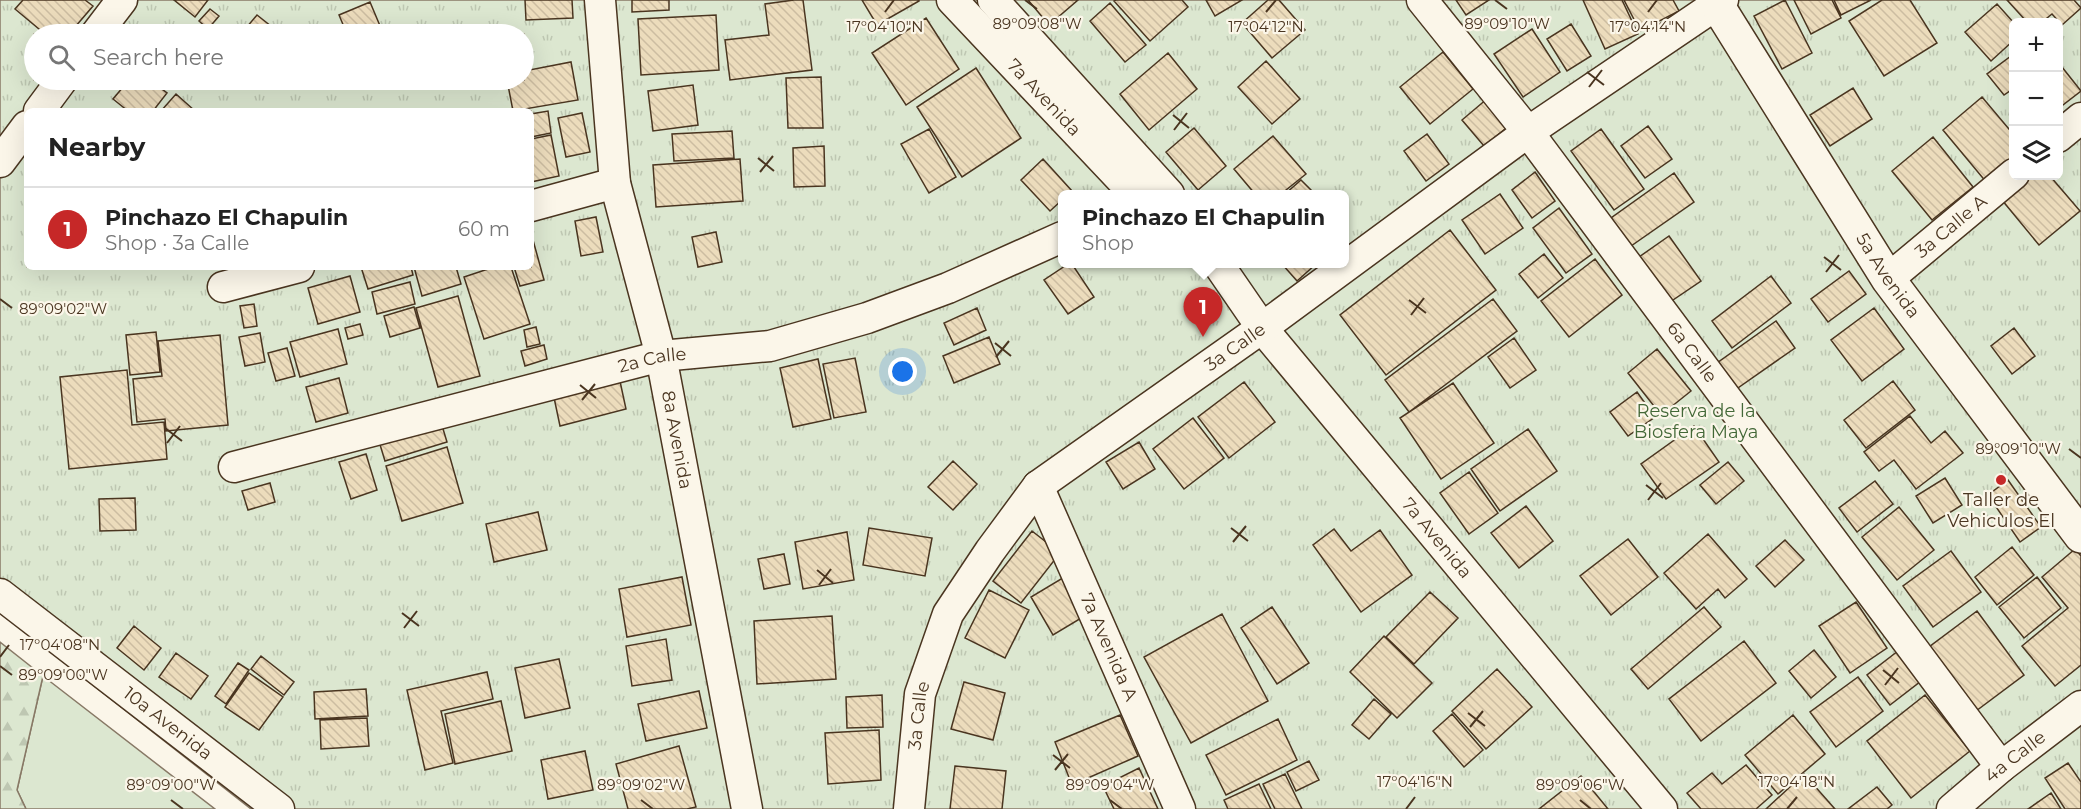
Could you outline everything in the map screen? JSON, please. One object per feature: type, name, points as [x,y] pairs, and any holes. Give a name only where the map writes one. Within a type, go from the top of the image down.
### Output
[{"type":"street","points":[[104,24],[122,0]]},
{"type":"street","name":"8a Avenida","points":[[600,0],[615,183],[661,356],[747,809]]},
{"type":"street","name":"7a Avenida","points":[[952,0],[1133,187]]},
{"type":"street","points":[[993,0],[1133,187]]},
{"type":"street","name":"6a Calle","points":[[1422,0],[1528,132],[2001,767]]},
{"type":"street","name":"3a Calle","points":[[1349,264],[1528,132],[1718,1]]},
{"type":"street","name":"5a Avenida","points":[[1718,1],[1888,279],[2081,536]]},
{"type":"street","points":[[41,108],[55,90]]},
{"type":"street","points":[[2063,133],[2081,118]]},
{"type":"street","points":[[0,162],[24,130]]},
{"type":"street","name":"3a Calle A","points":[[1888,279],[2009,177]]},
{"type":"street","points":[[534,205],[615,183]]},
{"type":"street","name":"2a Calle","points":[[234,467],[661,356],[770,346],[867,318],[948,288],[1058,239]]},
{"type":"street","name":"7a Avenida","points":[[1221,268],[1262,328],[1662,809]]},
{"type":"street","name":"3a Calle","points":[[909,809],[920,694],[948,614],[990,550],[1038,486],[1343,268]]},
{"type":"street","points":[[223,287],[288,270]]},
{"type":"street","name":"7a Avenida A","points":[[1038,486],[1180,809]]},
{"type":"street","name":"10a Avenida","points":[[0,594],[279,809]]},
{"type":"street","name":"4a Calle","points":[[1952,809],[2001,767],[2081,706]]},
{"type":"green space","name":"Reserva de la Biosfera Maya","points":[[0,0],[2081,0],[2081,809],[251,809],[0,612]]},
{"type":"green space","points":[[0,642],[43,676],[17,790],[26,809],[0,809]]},
{"type":"green space","points":[[43,676],[215,809],[26,809],[17,790]]},
{"type":"building","points":[[23,0],[85,0],[93,6],[78,24],[33,24],[15,9]]},
{"type":"building","points":[[174,0],[208,0],[195,17]]},
{"type":"building","points":[[525,0],[572,0],[573,18],[526,20]]},
{"type":"building","points":[[632,0],[669,0],[669,10],[632,12]]},
{"type":"building","points":[[803,0],[812,70],[730,80],[725,40],[769,35],[765,4]]},
{"type":"building","points":[[862,0],[919,0],[919,1],[877,25]]},
{"type":"building","points":[[1028,0],[1078,0],[1049,25]]},
{"type":"building","points":[[1182,0],[1188,7],[1150,41],[1114,1]]},
{"type":"building","points":[[1206,0],[1242,0],[1215,16]]},
{"type":"building","points":[[1268,0],[1279,0],[1305,30],[1272,58],[1242,23]]},
{"type":"building","points":[[1456,0],[1489,0],[1466,15]]},
{"type":"building","points":[[1583,0],[1622,0],[1638,34],[1605,49]]},
{"type":"building","points":[[1624,0],[1673,0],[1679,11],[1640,31]]},
{"type":"building","points":[[1785,0],[1812,53],[1782,69],[1754,16]]},
{"type":"building","points":[[1794,0],[1832,0],[1841,18],[1811,34]]},
{"type":"building","points":[[1834,0],[1871,0],[1841,15]]},
{"type":"building","points":[[1882,0],[1910,0],[1937,43],[1884,76],[1849,21]]},
{"type":"building","points":[[2007,0],[2074,0],[2081,8],[2063,24],[2063,18],[2056,18],[2052,14],[2047,18],[2023,18]]},
{"type":"building","points":[[370,2],[379,24],[343,24],[339,15]]},
{"type":"building","points":[[1110,3],[1146,45],[1125,62],[1090,21]]},
{"type":"building","points":[[1997,4],[2010,18],[2009,45],[1991,61],[1965,32]]},
{"type":"building","points":[[210,9],[219,16],[212,24],[202,24],[199,21]]},
{"type":"building","points":[[257,15],[268,24],[249,24]]},
{"type":"building","points":[[716,15],[719,70],[641,75],[638,19]]},
{"type":"building","points":[[926,18],[959,69],[906,105],[872,53]]},
{"type":"building","points":[[1571,24],[1591,56],[1567,71],[1547,39]]},
{"type":"building","points":[[1532,29],[1560,72],[1523,97],[1494,54]]},
{"type":"building","points":[[1443,52],[1473,89],[1430,124],[1400,87]]},
{"type":"building","points":[[1168,53],[1197,89],[1149,130],[1120,94]]},
{"type":"building","points":[[2009,58],[2009,92],[2004,95],[1987,74]]},
{"type":"building","points":[[1266,61],[1300,99],[1272,124],[1238,87]]},
{"type":"building","points":[[571,62],[578,100],[531,108],[512,108],[509,90],[534,90],[534,69]]},
{"type":"building","points":[[976,68],[1021,138],[962,177],[917,107]]},
{"type":"building","points":[[2063,68],[2081,91],[2063,105]]},
{"type":"building","points":[[821,77],[823,128],[788,128],[786,78]]},
{"type":"building","points":[[693,85],[698,125],[653,131],[648,91]]},
{"type":"building","points":[[1853,88],[1872,119],[1830,146],[1810,115]]},
{"type":"building","points":[[121,90],[163,90],[167,93],[155,108],[124,108],[113,99]]},
{"type":"building","points":[[176,94],[192,108],[164,108]]},
{"type":"building","points":[[1982,97],[2009,129],[2009,165],[1987,183],[1943,130]]},
{"type":"building","points":[[1488,98],[1510,125],[1484,146],[1462,120]]},
{"type":"building","points":[[548,111],[551,133],[534,136],[534,113]]},
{"type":"building","points":[[582,113],[590,152],[566,157],[558,118]]},
{"type":"building","points":[[1648,126],[1672,159],[1645,178],[1621,146]]},
{"type":"building","points":[[1194,128],[1226,166],[1198,190],[1166,152]]},
{"type":"building","points":[[929,129],[956,177],[929,193],[901,144]]},
{"type":"building","points":[[1601,129],[1644,189],[1614,210],[1571,151]]},
{"type":"building","points":[[732,131],[734,158],[674,161],[672,134]]},
{"type":"building","points":[[1427,134],[1449,164],[1426,181],[1404,151]]},
{"type":"building","points":[[551,135],[559,176],[534,181],[534,138]]},
{"type":"building","points":[[1273,136],[1306,174],[1286,190],[1252,190],[1234,169]]},
{"type":"building","points":[[1933,137],[1973,187],[1932,220],[1892,171]]},
{"type":"building","points":[[824,146],[825,186],[794,187],[793,148]]},
{"type":"building","points":[[740,159],[743,201],[656,207],[653,165]]},
{"type":"building","points":[[1043,159],[1071,190],[1058,190],[1058,204],[1050,211],[1021,180]]},
{"type":"building","points":[[1535,172],[1555,201],[1532,218],[1512,190]]},
{"type":"building","points":[[1674,173],[1694,202],[1631,246],[1611,218]]},
{"type":"building","points":[[1301,180],[1311,190],[1290,190]]},
{"type":"building","points":[[2027,180],[2053,180],[2080,211],[2039,245],[2002,200]]},
{"type":"building","points":[[1500,194],[1523,228],[1485,254],[1462,220]]},
{"type":"building","points":[[1559,208],[1592,254],[1566,273],[1533,228]]},
{"type":"building","points":[[596,217],[603,252],[581,256],[575,221]]},
{"type":"building","points":[[1450,230],[1496,290],[1386,375],[1340,315]]},
{"type":"building","points":[[716,232],[722,262],[698,267],[692,237]]},
{"type":"building","points":[[1669,236],[1701,281],[1670,302],[1639,257]]},
{"type":"building","points":[[534,244],[544,280],[520,286],[515,270],[534,270]]},
{"type":"building","points":[[1544,254],[1563,278],[1538,298],[1519,274]]},
{"type":"building","points":[[1595,259],[1622,295],[1569,337],[1541,301]]},
{"type":"building","points":[[1062,268],[1075,268],[1094,297],[1068,314],[1044,280]]},
{"type":"building","points":[[1286,268],[1312,268],[1297,281]]},
{"type":"building","points":[[362,270],[412,270],[413,275],[368,289]]},
{"type":"building","points":[[415,270],[457,270],[461,284],[422,296]]},
{"type":"building","points":[[485,270],[512,270],[530,324],[484,339],[464,277]]},
{"type":"building","points":[[1849,271],[1866,294],[1828,322],[1811,299]]},
{"type":"building","points":[[350,276],[360,312],[318,324],[308,288]]},
{"type":"building","points":[[1771,276],[1791,303],[1732,348],[1712,321]]},
{"type":"building","points":[[410,282],[415,304],[377,314],[372,292]]},
{"type":"building","points":[[458,296],[480,376],[438,387],[416,308]]},
{"type":"building","points":[[1493,299],[1517,331],[1409,412],[1385,380]]},
{"type":"building","points":[[254,304],[257,326],[244,328],[240,306]]},
{"type":"building","points":[[414,307],[420,328],[390,337],[384,316]]},
{"type":"building","points":[[977,308],[986,330],[954,345],[944,323]]},
{"type":"building","points":[[1874,308],[1904,349],[1862,381],[1831,340]]},
{"type":"building","points":[[1776,321],[1795,348],[1735,390],[1717,363]]},
{"type":"building","points":[[360,324],[363,335],[348,339],[345,328]]},
{"type":"building","points":[[536,327],[540,344],[527,347],[524,330]]},
{"type":"building","points":[[2014,328],[2035,356],[2012,374],[1991,346]]},
{"type":"building","points":[[338,329],[347,364],[300,377],[290,342]]},
{"type":"building","points":[[156,332],[160,372],[130,375],[126,335]]},
{"type":"building","points":[[260,333],[265,362],[245,366],[239,337]]},
{"type":"building","points":[[220,335],[228,425],[166,431],[165,419],[137,422],[133,379],[162,376],[158,341]]},
{"type":"building","points":[[989,337],[1000,364],[954,383],[943,356]]},
{"type":"building","points":[[1514,338],[1536,370],[1510,388],[1488,357]]},
{"type":"building","points":[[544,345],[547,359],[525,366],[521,351]]},
{"type":"building","points":[[287,348],[295,376],[276,381],[268,353]]},
{"type":"building","points":[[1657,349],[1691,391],[1661,415],[1628,373]]},
{"type":"building","points":[[855,358],[866,412],[834,418],[823,364]]},
{"type":"building","points":[[818,359],[831,419],[793,427],[780,368]]},
{"type":"building","points":[[127,370],[132,425],[164,422],[167,459],[69,469],[60,377]]},
{"type":"building","points":[[618,372],[626,409],[560,426],[552,388]]},
{"type":"building","points":[[339,378],[348,413],[316,422],[306,387]]},
{"type":"building","points":[[1893,381],[1915,410],[1866,448],[1844,420]]},
{"type":"building","points":[[1244,382],[1275,422],[1229,458],[1198,417]]},
{"type":"building","points":[[1453,383],[1494,443],[1441,479],[1400,418]]},
{"type":"building","points":[[1637,392],[1655,417],[1628,436],[1610,412]]},
{"type":"building","points":[[1910,416],[1931,443],[1945,431],[1963,453],[1916,489],[1894,460],[1879,471],[1864,452]]},
{"type":"building","points":[[1193,418],[1224,458],[1184,489],[1153,449]]},
{"type":"building","points":[[440,419],[447,442],[385,461],[378,438]]},
{"type":"building","points":[[1694,426],[1719,462],[1666,499],[1641,464]]},
{"type":"building","points":[[1528,429],[1557,471],[1500,511],[1471,469]]},
{"type":"building","points":[[1139,442],[1155,469],[1123,489],[1106,462]]},
{"type":"building","points":[[447,447],[463,503],[402,521],[386,466]]},
{"type":"building","points":[[366,454],[377,490],[351,499],[339,462]]},
{"type":"building","points":[[953,461],[977,484],[953,510],[928,487]]},
{"type":"building","points":[[1728,462],[1744,481],[1716,504],[1700,485]]},
{"type":"building","points":[[1469,472],[1498,513],[1469,534],[1440,493]]},
{"type":"building","points":[[1945,478],[1962,505],[1933,523],[1916,496]]},
{"type":"building","points":[[2008,480],[2041,527],[2020,542],[1988,495]]},
{"type":"building","points":[[1875,481],[1893,504],[1857,532],[1839,508]]},
{"type":"building","points":[[270,483],[275,502],[248,510],[242,491]]},
{"type":"building","points":[[135,498],[136,530],[100,531],[99,499]]},
{"type":"building","points":[[1526,506],[1553,541],[1519,568],[1491,533]]},
{"type":"building","points":[[1899,507],[1934,550],[1897,580],[1862,537]]},
{"type":"building","points":[[538,512],[547,550],[494,562],[486,524]]},
{"type":"building","points":[[869,528],[932,538],[925,576],[863,565]]},
{"type":"building","points":[[1334,529],[1351,551],[1380,530],[1412,575],[1361,612],[1313,545]]},
{"type":"building","points":[[1032,531],[1060,553],[1021,603],[993,581]]},
{"type":"building","points":[[847,532],[854,580],[803,589],[795,542]]},
{"type":"building","points":[[1708,534],[1747,579],[1725,598],[1718,589],[1696,609],[1664,573]]},
{"type":"building","points":[[1628,539],[1658,577],[1611,615],[1580,576]]},
{"type":"building","points":[[1785,540],[1804,560],[1775,587],[1756,566]]},
{"type":"building","points":[[2012,547],[2034,575],[1997,605],[1975,577]]},
{"type":"building","points":[[2075,549],[2081,556],[2081,665],[2055,686],[2022,646],[2068,608],[2042,577]]},
{"type":"building","points":[[1951,551],[1981,592],[1933,627],[1903,586]]},
{"type":"building","points":[[784,554],[790,584],[764,589],[758,559]]},
{"type":"building","points":[[1066,576],[1088,614],[1053,635],[1031,597]]},
{"type":"building","points":[[682,577],[691,625],[627,637],[619,589]]},
{"type":"building","points":[[2037,577],[2061,608],[2024,638],[1999,607]]},
{"type":"building","points":[[989,590],[1029,610],[1005,658],[965,638]]},
{"type":"building","points":[[1430,592],[1458,618],[1414,664],[1386,637]]},
{"type":"building","points":[[1856,602],[1887,648],[1850,673],[1819,626]]},
{"type":"building","points":[[1272,607],[1309,663],[1277,684],[1241,628]]},
{"type":"building","points":[[1704,607],[1721,627],[1648,689],[1631,669]]},
{"type":"building","points":[[1977,611],[2024,675],[1976,711],[1929,647]]},
{"type":"building","points":[[1222,614],[1268,701],[1191,743],[1144,657]]},
{"type":"building","points":[[832,616],[836,679],[757,684],[754,621]]},
{"type":"building","points":[[134,626],[161,648],[144,670],[117,648]]},
{"type":"building","points":[[1384,636],[1432,683],[1397,718],[1350,672]]},
{"type":"building","points":[[666,639],[672,680],[632,686],[626,646]]},
{"type":"building","points":[[1744,641],[1776,683],[1701,741],[1669,699]]},
{"type":"building","points":[[1814,650],[1836,677],[1811,698],[1789,671]]},
{"type":"building","points":[[1898,651],[1921,681],[1890,705],[1867,675]]},
{"type":"building","points":[[176,653],[208,676],[191,699],[159,677]]},
{"type":"building","points":[[261,656],[294,682],[284,695],[251,669]]},
{"type":"building","points":[[559,659],[570,708],[525,718],[515,668]]},
{"type":"building","points":[[238,663],[249,670],[226,704],[215,696]]},
{"type":"building","points":[[1497,669],[1532,707],[1486,749],[1452,711]]},
{"type":"building","points":[[487,672],[493,699],[441,711],[453,763],[425,770],[407,690]]},
{"type":"building","points":[[249,673],[283,697],[259,730],[225,707]]},
{"type":"building","points":[[1858,677],[1883,711],[1836,747],[1810,712]]},
{"type":"building","points":[[964,682],[1005,693],[993,740],[951,729]]},
{"type":"building","points":[[366,689],[368,716],[315,719],[314,692]]},
{"type":"building","points":[[699,691],[707,728],[646,741],[638,704]]},
{"type":"building","points":[[882,695],[883,727],[847,728],[846,697]]},
{"type":"building","points":[[1925,695],[1970,751],[1911,798],[1867,741]]},
{"type":"building","points":[[1374,699],[1391,714],[1369,739],[1352,725]]},
{"type":"building","points":[[501,701],[512,751],[455,764],[445,714]]},
{"type":"building","points":[[1452,714],[1483,750],[1464,767],[1433,731]]},
{"type":"building","points":[[1120,715],[1138,756],[1072,785],[1055,742]]},
{"type":"building","points":[[1793,715],[1825,754],[1778,794],[1745,755]]},
{"type":"building","points":[[367,718],[369,746],[321,749],[320,720]]},
{"type":"building","points":[[1278,719],[1297,760],[1226,795],[1206,755]]},
{"type":"building","points":[[879,730],[881,780],[828,784],[825,733]]},
{"type":"building","points":[[679,746],[696,807],[628,809],[616,764]]},
{"type":"building","points":[[585,751],[593,790],[548,799],[541,760]]},
{"type":"building","points":[[1309,761],[1319,780],[1296,791],[1287,772]]},
{"type":"building","points":[[2068,763],[2081,782],[2081,809],[2065,809],[2045,778]]},
{"type":"building","points":[[1746,765],[1772,795],[1756,809],[1701,809],[1687,793],[1712,773],[1722,784]]},
{"type":"building","points":[[955,766],[1006,771],[1002,809],[950,809]]},
{"type":"building","points":[[1139,768],[1158,809],[1114,809],[1103,786]]},
{"type":"building","points":[[1285,774],[1302,809],[1275,809],[1263,784]]},
{"type":"building","points":[[1804,774],[1835,809],[1766,809]]},
{"type":"building","points":[[1581,776],[1608,809],[1539,809]]},
{"type":"building","points":[[1259,784],[1271,809],[1228,809],[1224,800]]},
{"type":"building","points":[[1877,787],[1892,805],[1887,809],[1848,809]]},
{"type":"building","points":[[2051,793],[2061,809],[2028,809]]},
{"type":"place","name":"Pinchazo El Chapulin","points":[[1203,337]]},
{"type":"place","name":"Taller de Vehiculos El","points":[[2001,480]]}]
